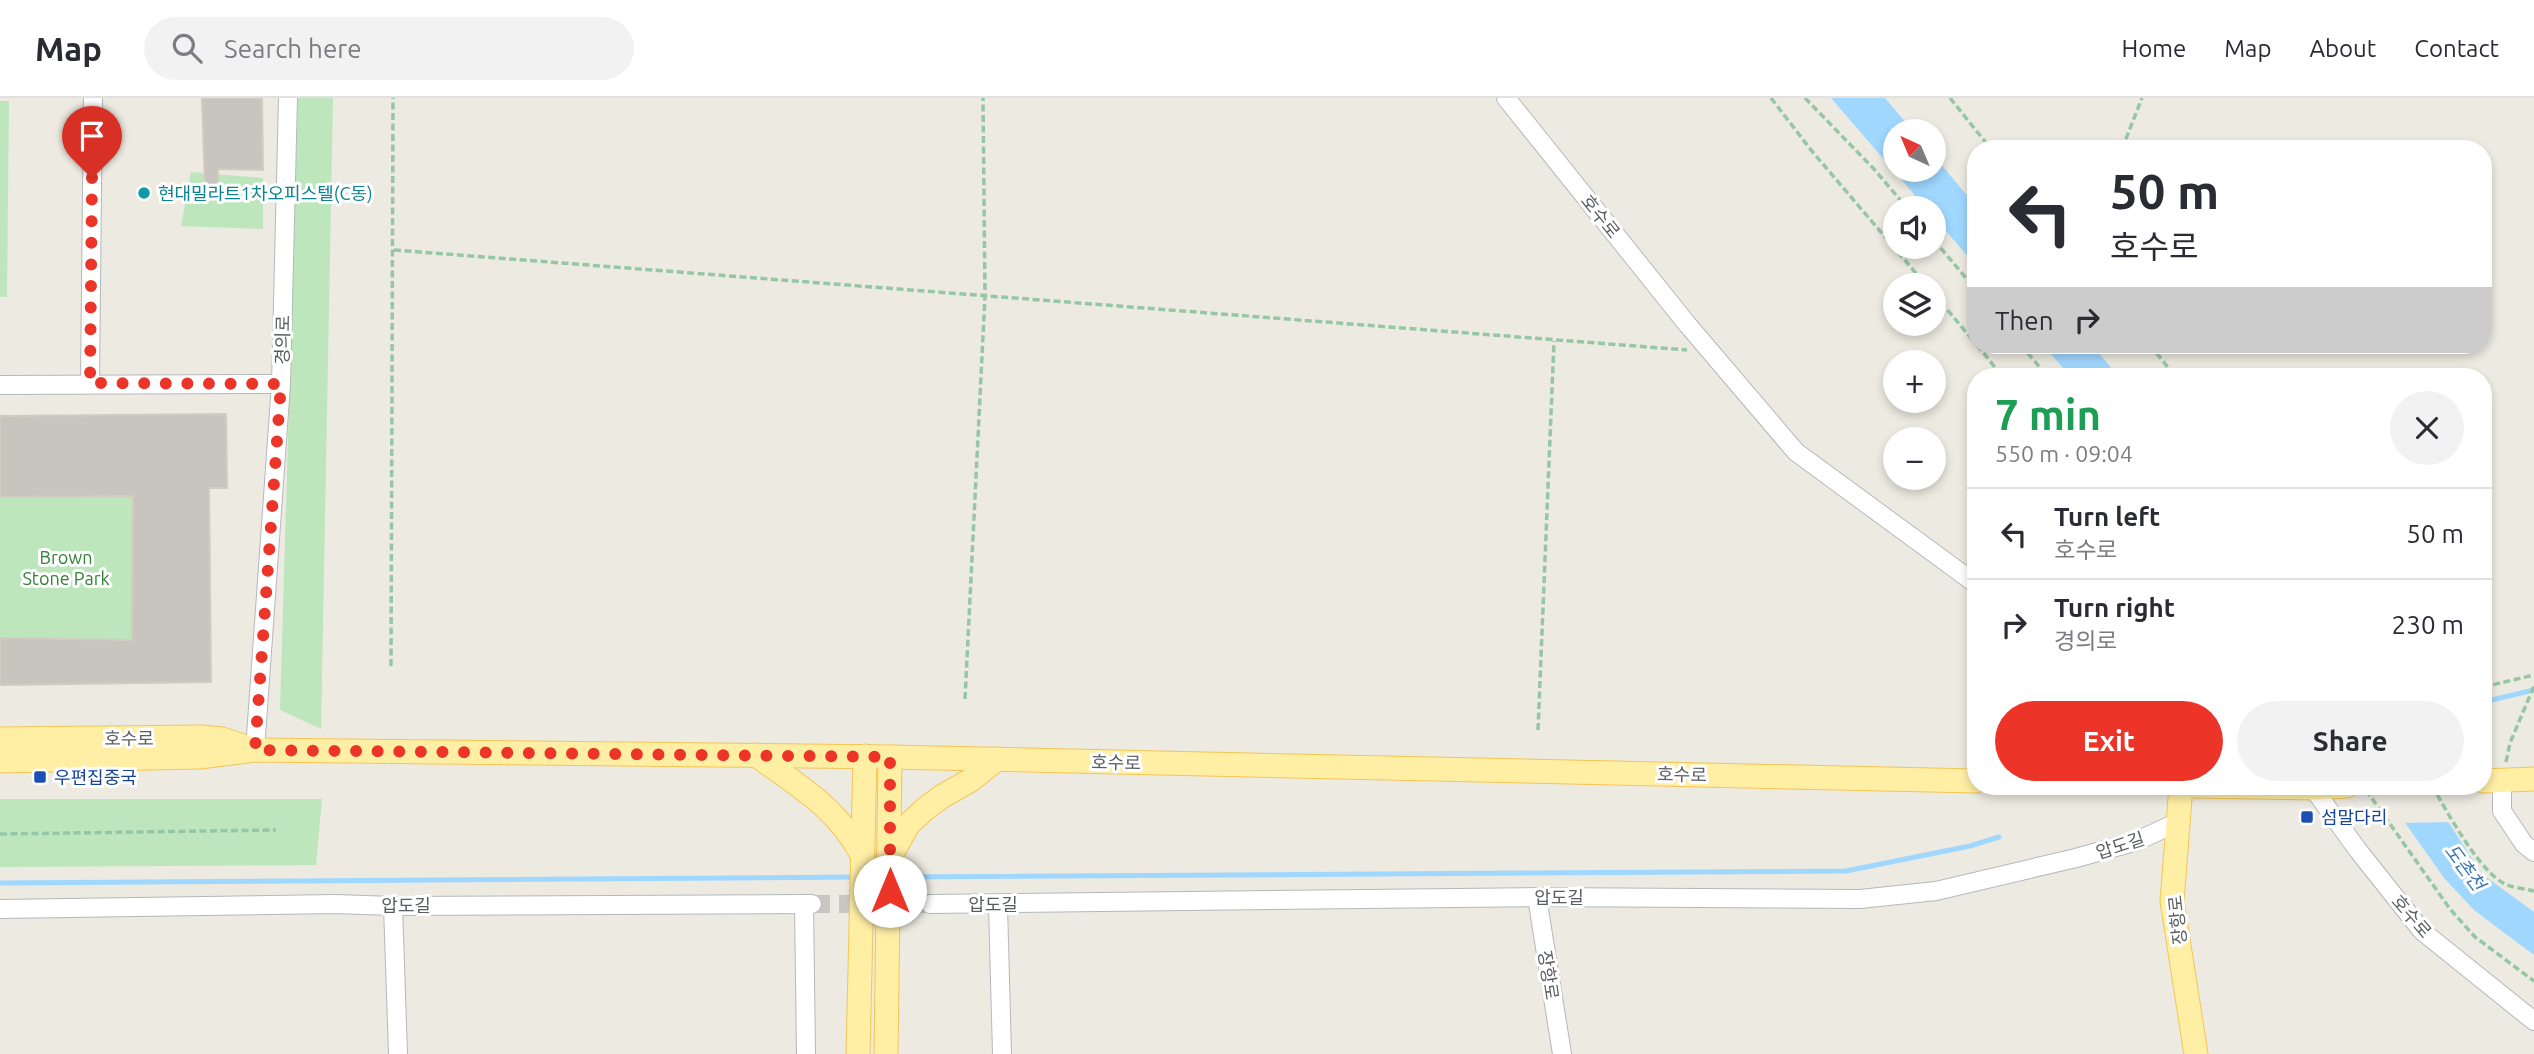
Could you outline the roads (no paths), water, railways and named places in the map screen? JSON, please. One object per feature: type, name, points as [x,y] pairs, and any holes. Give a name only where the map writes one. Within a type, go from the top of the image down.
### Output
[{"type":"main road","name":"호수로","points":[[0,738],[202,737],[222,739],[255,750]]},
{"type":"main road","name":"호수로","points":[[0,761],[200,757],[255,750],[864,756],[1967,781]]},
{"type":"main road","points":[[756,755],[827,807],[853,837],[863,861]]},
{"type":"main road","points":[[858,1054],[864,756]]},
{"type":"main road","points":[[886,1054],[890,757]]},
{"type":"main road","points":[[890,862],[908,825],[941,797],[971,780],[997,759]]},
{"type":"main road","points":[[2493,781],[2534,779]]},
{"type":"main road","name":"장항로","points":[[2180,795],[2172,901],[2196,1054]]},
{"type":"street","points":[[90,383],[93,98]]},
{"type":"street","name":"경의로","points":[[255,750],[281,384],[288,98]]},
{"type":"street","name":"호수로","points":[[1506,98],[1710,352],[1796,452],[1967,577]]},
{"type":"street","points":[[0,385],[281,384]]},
{"type":"street","points":[[2493,781],[2502,811],[2524,844],[2534,852]]},
{"type":"street","name":"호수로","points":[[2324,795],[2357,849],[2422,931],[2534,1021]]},
{"type":"street","name":"압도길","points":[[930,904],[1537,897],[1860,899],[1936,891],[2137,842],[2178,822]]},
{"type":"street","name":"장항로","points":[[1537,897],[1562,1054]]},
{"type":"street","name":"압도길","points":[[0,909],[335,904],[808,904],[806,1054]]},
{"type":"street","points":[[998,905],[1002,1054]]},
{"type":"street","points":[[393,906],[398,1054]]},
{"type":"water","points":[[1831,98],[1885,98],[1903,119],[1883,119],[1883,158]]},
{"type":"water","points":[[1946,170],[1967,195],[1967,256],[1946,231],[1946,196],[1916,196],[1904,182],[1946,182]]},
{"type":"water","points":[[2051,354],[2100,354],[2111,368],[2063,368]]},
{"type":"water","name":"도촌천","points":[[2431,795],[2482,874],[2534,912],[2534,955],[2474,910],[2444,878],[2387,797]]},
{"type":"waterway","points":[[2492,700],[2534,690]]},
{"type":"waterway","points":[[896,877],[1846,871],[1970,846],[1999,837]]},
{"type":"waterway","points":[[0,883],[858,877]]},
{"type":"tunnel","points":[[812,904],[930,904]]},
{"type":"place","name":"현대밀라트1차오피스텔(C동)","points":[[144,193]]},
{"type":"place","name":"우편집중국","points":[[40,777]]},
{"type":"place","name":"섬말다리","points":[[2307,817]]},
{"type":"park label","name":"Brown Stone Park","points":[[66,567]]}]
